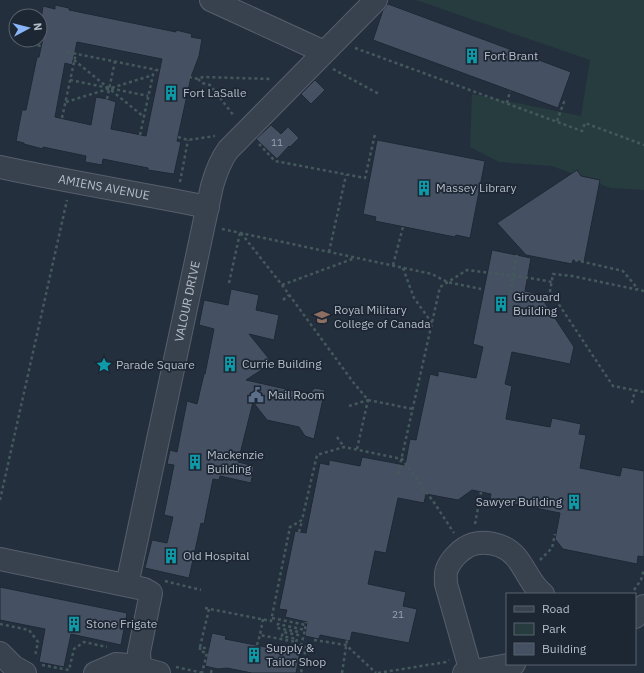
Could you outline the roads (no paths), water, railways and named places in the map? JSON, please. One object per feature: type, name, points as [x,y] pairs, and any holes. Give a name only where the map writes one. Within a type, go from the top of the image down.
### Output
[{"type":"street","points":[[211,0],[330,53]]},
{"type":"street","name":"VALOUR DRIVE","points":[[127,585],[217,168],[228,150],[330,53],[376,0]]},
{"type":"street","name":"AMIENS AVENUE","points":[[0,167],[71,182],[97,185],[208,207]]},
{"type":"street","points":[[506,665],[462,668],[446,584],[447,569],[454,557],[464,548],[474,544],[489,542],[503,547],[515,556],[537,590],[542,593]]},
{"type":"street","points":[[0,559],[127,585],[144,589],[151,593],[139,652],[150,670]]},
{"type":"street","points":[[636,617],[644,606]]},
{"type":"street","points":[[0,653],[14,667],[33,667]]},
{"type":"street","points":[[95,673],[116,664],[150,670]]},
{"type":"place","name":"Fort Brant","points":[[472,56]]},
{"type":"place","name":"Fort LaSalle","points":[[171,93]]},
{"type":"place","name":"Massey Library","points":[[424,188]]},
{"type":"place","name":"Girouard Building","points":[[501,304]]},
{"type":"place","name":"Royal Military College of Canada","points":[[322,317]]},
{"type":"place","name":"Currie Building","points":[[230,364]]},
{"type":"place","name":"Parade Square","points":[[104,365]]},
{"type":"place","name":"Mail Room","points":[[256,395]]},
{"type":"place","name":"Mackenzie Building","points":[[195,462]]},
{"type":"place","name":"Sawyer Building","points":[[574,502]]},
{"type":"place","name":"Old Hospital","points":[[171,556]]},
{"type":"place","name":"Stone Frigate","points":[[74,624]]},
{"type":"place","name":"Supply & Tailor Shop","points":[[254,655]]}]
